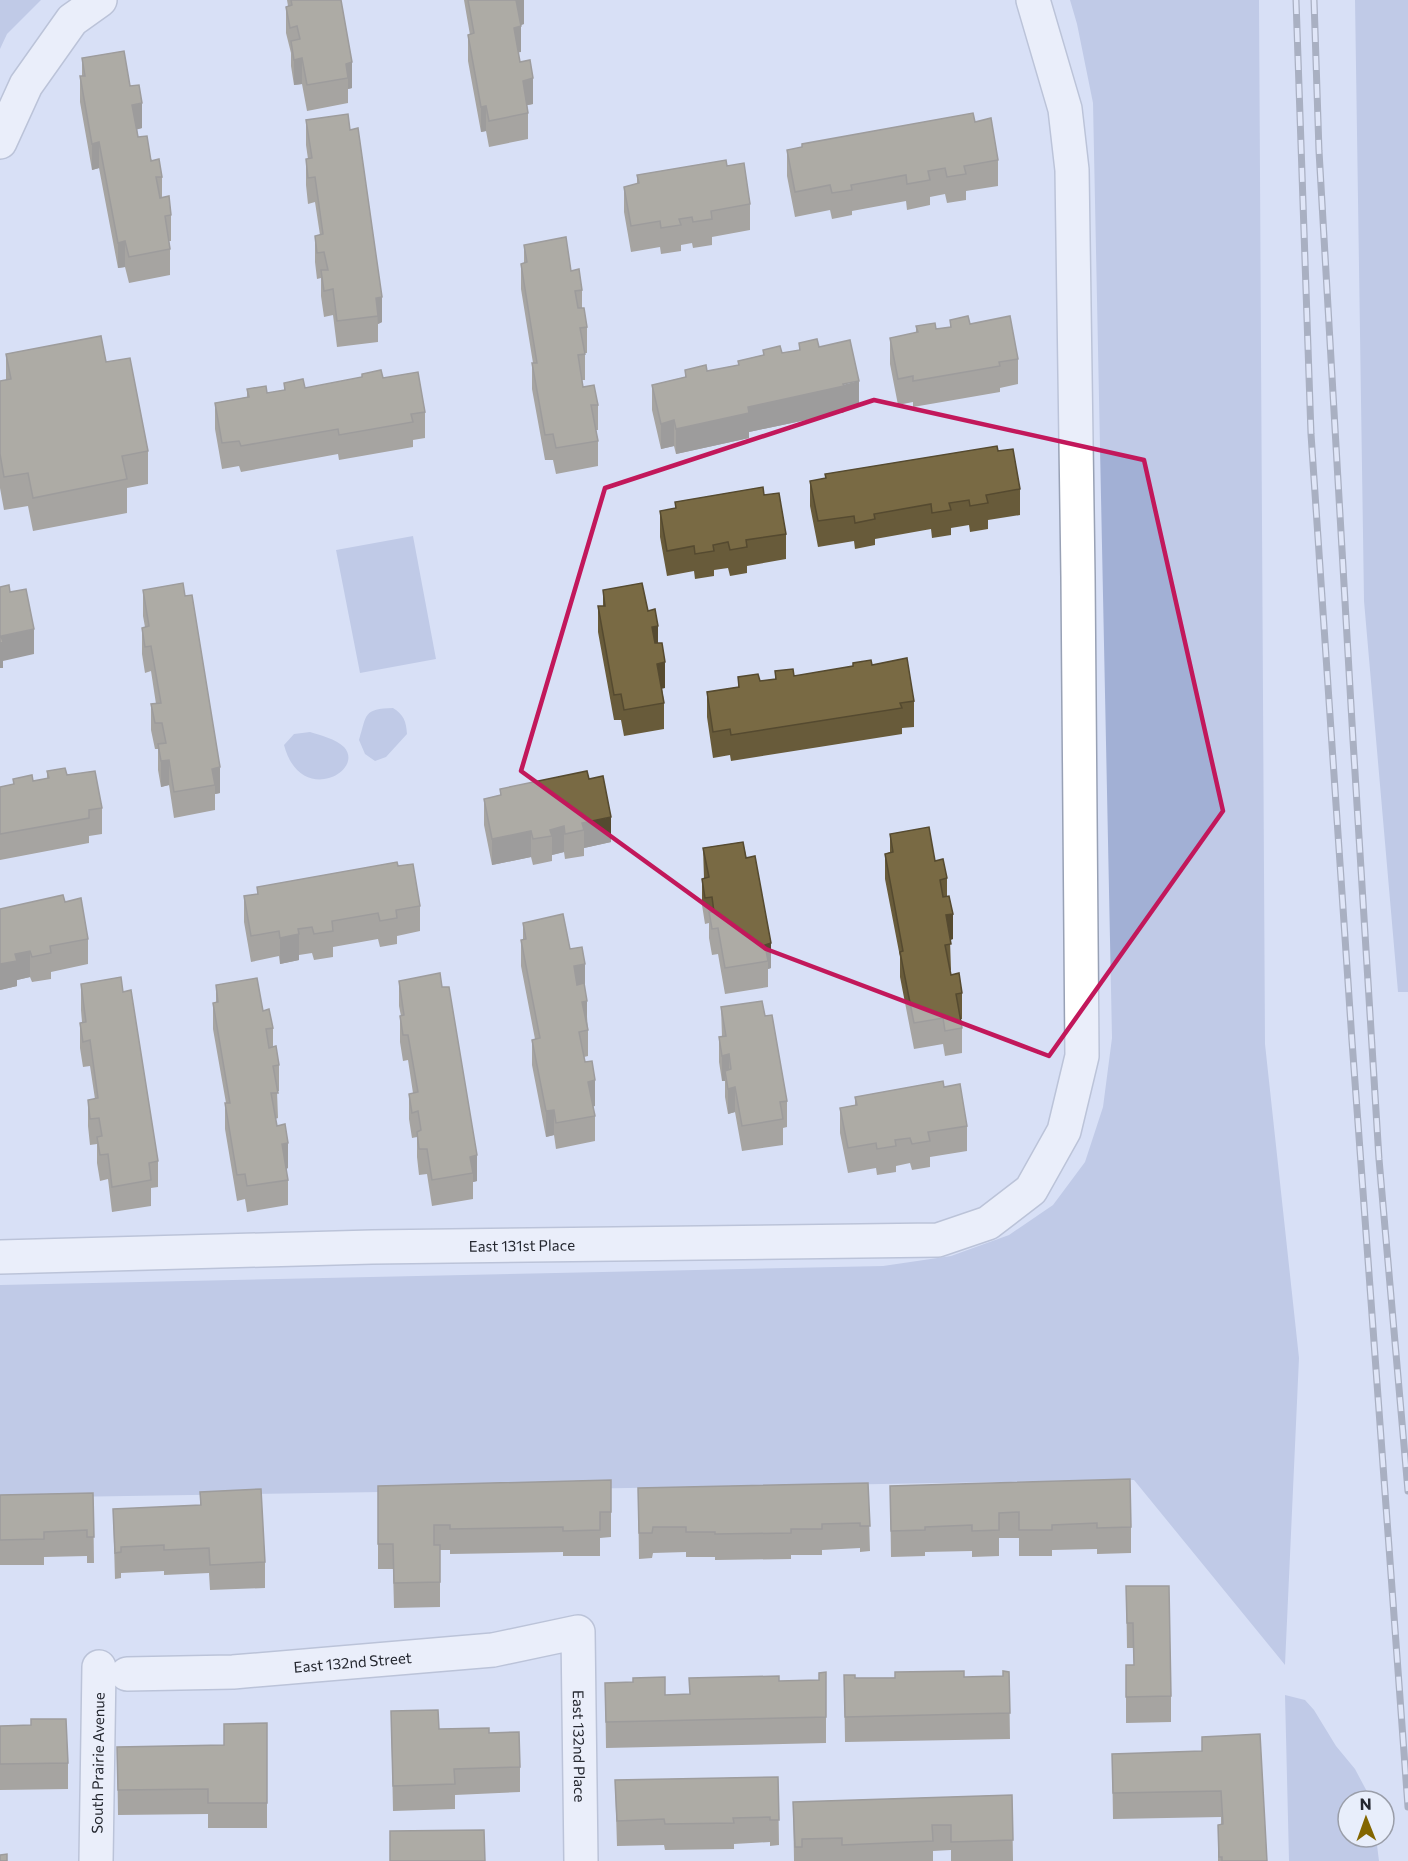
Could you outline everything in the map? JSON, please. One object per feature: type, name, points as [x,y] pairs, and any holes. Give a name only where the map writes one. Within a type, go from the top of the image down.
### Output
[{"type":"street","points":[[0,142],[26,85],[72,20],[100,0]]},
{"type":"street","name":"East 131st Place","points":[[0,1257],[372,1247],[938,1240],[988,1223],[1031,1190],[1064,1131],[1082,1056],[1072,170],[1065,109],[1033,0]]},
{"type":"street","name":"East 132nd Street","points":[[113,1670],[233,1672],[493,1650],[578,1632]]},
{"type":"street","name":"East 132nd Place","points":[[578,1632],[581,1861]]},
{"type":"street","name":"South Prairie Avenue","points":[[96,1861],[113,1670]]},
{"type":"highlighted area","points":[[874,400],[1144,460],[1223,811],[1049,1056],[766,949],[521,771],[605,488]]},
{"type":"shaded area","points":[[0,0],[41,0],[7,34],[0,49]]},
{"type":"shaded area","points":[[1070,0],[1259,0],[1265,1044],[1299,1358],[1285,1665],[1134,1480],[0,1498],[0,1285],[883,1266],[951,1256],[1009,1235],[1053,1205],[1085,1162],[1103,1107],[1112,1038],[1093,103]]},
{"type":"shaded area","points":[[1355,0],[1408,0],[1408,992],[1398,992],[1364,601]]},
{"type":"shaded area","points":[[413,536],[436,659],[360,673],[336,550]]},
{"type":"shaded area","points":[[393,708],[404,719],[407,734],[386,757],[375,761],[365,754],[359,740],[363,724],[371,712]]},
{"type":"shaded area","points":[[310,732],[344,747],[348,756],[346,766],[339,773],[328,778],[316,779],[303,775],[292,764],[284,745],[294,734]]},
{"type":"shaded area","points":[[1285,1695],[1305,1700],[1314,1710],[1336,1746],[1355,1769],[1366,1789],[1336,1789],[1336,1849],[1378,1849],[1379,1861],[1289,1861]]},
{"type":"building","points":[[291,0],[341,0],[352,62],[346,64],[348,78],[307,85],[302,58],[294,60],[291,41],[300,39],[297,26],[290,28],[286,7],[292,5]]},
{"type":"building","points":[[468,0],[516,0],[521,26],[514,28],[520,62],[530,60],[533,78],[523,81],[528,113],[489,121],[486,106],[481,107],[468,35],[474,33]]},
{"type":"building","points":[[124,51],[130,86],[139,85],[142,103],[132,105],[138,137],[147,136],[151,161],[159,159],[162,177],[156,177],[160,198],[169,196],[171,215],[165,216],[170,249],[129,257],[125,241],[118,243],[99,142],[92,144],[80,76],[85,76],[82,58]]},
{"type":"building","points":[[973,113],[975,122],[991,118],[998,160],[964,166],[966,174],[947,177],[945,168],[928,171],[930,180],[907,184],[906,175],[851,185],[852,190],[832,193],[830,185],[795,192],[787,150],[802,147],[802,144]]},
{"type":"building","points":[[348,114],[350,130],[358,128],[382,297],[376,298],[378,316],[337,321],[333,289],[324,291],[321,270],[328,270],[324,252],[317,253],[315,236],[323,234],[315,177],[308,178],[306,159],[312,158],[306,120]]},
{"type":"building","points":[[726,160],[727,166],[744,163],[750,204],[711,211],[712,219],[693,222],[692,217],[679,219],[681,225],[661,228],[660,221],[631,226],[624,187],[639,183],[637,175]]},
{"type":"building","points":[[566,237],[571,271],[579,269],[582,290],[575,291],[578,308],[584,308],[587,327],[580,328],[585,354],[578,355],[583,387],[594,385],[598,405],[591,405],[598,441],[556,448],[553,434],[545,435],[532,363],[537,363],[521,264],[527,262],[524,245]]},
{"type":"building","points":[[968,316],[970,324],[1010,316],[1018,359],[999,362],[1000,366],[913,381],[913,376],[898,379],[890,338],[918,332],[916,326],[935,323],[936,329],[951,327],[950,320]]},
{"type":"building","points":[[101,336],[106,362],[130,358],[148,451],[122,456],[127,479],[33,498],[28,473],[4,477],[0,454],[0,381],[11,379],[6,354]]},
{"type":"building","points":[[817,339],[819,347],[850,340],[859,381],[748,407],[749,413],[676,429],[674,420],[661,424],[652,385],[686,377],[685,370],[706,365],[707,371],[739,365],[738,361],[764,355],[763,350],[780,346],[782,353],[800,350],[799,343]]},
{"type":"building","points":[[381,370],[383,378],[418,372],[425,412],[411,414],[413,422],[339,435],[338,429],[241,446],[239,441],[222,443],[215,403],[249,397],[247,389],[266,386],[267,393],[285,390],[284,383],[303,379],[305,388],[362,377],[362,374]]},
{"type":"building","points":[[997,446],[998,451],[1013,449],[1020,489],[986,495],[988,503],[970,506],[969,500],[949,503],[951,510],[932,513],[931,504],[874,514],[875,519],[855,523],[854,516],[818,521],[810,481],[826,478],[825,474]]},
{"type":"building","points":[[763,487],[764,495],[779,493],[786,534],[746,540],[747,547],[730,550],[728,542],[713,545],[714,551],[695,554],[694,546],[667,551],[660,511],[676,508],[675,502]]},
{"type":"building","points":[[183,583],[185,596],[192,595],[220,767],[212,769],[215,785],[174,792],[169,760],[161,761],[158,744],[166,743],[162,723],[155,723],[151,704],[161,703],[151,646],[145,647],[142,628],[149,626],[143,590]]},
{"type":"building","points":[[642,583],[648,611],[655,609],[658,626],[652,627],[655,643],[662,643],[665,662],[657,664],[664,703],[624,710],[621,694],[614,695],[598,606],[605,606],[603,590]]},
{"type":"building","points":[[9,585],[10,592],[26,589],[34,629],[1,636],[3,642],[0,643],[0,587]]},
{"type":"building","points":[[907,658],[914,701],[900,703],[902,708],[731,735],[730,729],[713,732],[707,692],[739,687],[738,677],[758,674],[760,681],[776,679],[775,671],[793,669],[794,676],[853,666],[853,663],[871,660],[872,665]]},
{"type":"building","points":[[65,768],[67,775],[95,771],[102,808],[89,810],[89,818],[0,834],[0,787],[14,784],[13,779],[32,775],[33,781],[49,778],[47,771]]},
{"type":"building","points":[[587,771],[589,779],[603,776],[611,817],[582,823],[584,830],[565,834],[564,826],[550,830],[552,836],[533,839],[531,831],[492,839],[484,799],[501,795],[500,789]]},
{"type":"building","points":[[929,827],[935,861],[943,859],[947,878],[940,880],[943,897],[949,896],[953,914],[946,915],[951,944],[945,945],[951,975],[959,973],[962,993],[956,994],[962,1028],[945,1031],[943,1018],[914,1023],[885,854],[893,852],[890,834]]},
{"type":"building","points":[[743,842],[746,858],[755,856],[771,943],[765,945],[768,961],[725,968],[718,928],[712,929],[709,912],[714,912],[712,897],[705,898],[702,879],[709,877],[703,848]]},
{"type":"building","points":[[397,862],[398,866],[413,864],[420,906],[396,910],[397,918],[380,921],[378,913],[332,921],[333,931],[314,934],[312,927],[298,929],[299,934],[280,938],[279,931],[251,936],[244,896],[258,894],[257,887]]},
{"type":"building","points":[[63,895],[65,902],[81,898],[88,939],[50,946],[51,953],[32,957],[30,951],[15,954],[17,961],[0,964],[0,909]]},
{"type":"building","points":[[563,914],[570,949],[582,947],[585,964],[574,966],[577,985],[584,983],[587,1001],[582,1002],[588,1030],[579,1032],[585,1062],[592,1061],[595,1080],[588,1082],[595,1116],[556,1123],[554,1110],[546,1111],[532,1040],[540,1038],[521,940],[526,939],[523,923]]},
{"type":"building","points":[[440,973],[442,987],[449,987],[477,1155],[470,1157],[473,1173],[432,1180],[427,1149],[419,1149],[417,1132],[421,1130],[418,1111],[412,1113],[409,1094],[418,1092],[408,1035],[403,1035],[400,1016],[404,1015],[399,981]]},
{"type":"building","points":[[121,977],[123,992],[131,990],[158,1161],[149,1163],[151,1180],[112,1187],[108,1154],[100,1155],[97,1137],[102,1136],[99,1118],[90,1119],[88,1100],[98,1098],[90,1040],[83,1042],[80,1023],[86,1022],[81,984]]},
{"type":"building","points":[[257,978],[263,1011],[269,1009],[273,1028],[266,1029],[269,1048],[276,1046],[279,1065],[273,1066],[278,1093],[271,1093],[277,1126],[285,1124],[288,1143],[282,1144],[288,1180],[247,1186],[245,1174],[237,1175],[225,1103],[230,1103],[213,1003],[218,1002],[216,985]]},
{"type":"building","points":[[762,1001],[765,1016],[772,1015],[787,1101],[780,1102],[783,1119],[742,1126],[735,1087],[728,1089],[725,1071],[731,1069],[729,1054],[722,1056],[719,1037],[726,1036],[721,1007]]},
{"type":"building","points":[[943,1081],[944,1087],[960,1084],[967,1126],[928,1132],[930,1141],[912,1144],[910,1138],[895,1140],[896,1146],[877,1149],[876,1143],[848,1148],[840,1108],[857,1105],[855,1097]]},
{"type":"building","points":[[1130,1479],[1131,1527],[1097,1528],[1097,1523],[1052,1525],[1052,1530],[1019,1530],[1019,1512],[999,1513],[999,1530],[972,1531],[972,1525],[891,1531],[890,1486]]},
{"type":"building","points":[[611,1480],[611,1512],[600,1512],[600,1530],[563,1531],[563,1527],[450,1529],[450,1525],[434,1525],[434,1545],[440,1545],[440,1582],[394,1583],[393,1544],[378,1544],[378,1486]]},
{"type":"building","points":[[868,1483],[870,1526],[860,1526],[860,1523],[822,1524],[822,1529],[791,1529],[791,1533],[715,1534],[715,1532],[686,1532],[686,1527],[653,1527],[652,1533],[639,1533],[638,1488]]},
{"type":"building","points":[[261,1489],[265,1562],[210,1565],[209,1548],[164,1550],[164,1545],[121,1547],[121,1552],[115,1553],[113,1509],[201,1505],[200,1492]]},
{"type":"building","points":[[93,1493],[94,1537],[87,1537],[87,1530],[44,1532],[44,1539],[0,1540],[0,1495]]},
{"type":"building","points":[[1126,1586],[1169,1586],[1171,1696],[1126,1697],[1126,1665],[1134,1665],[1133,1623],[1127,1623]]},
{"type":"building","points":[[964,1671],[964,1677],[1003,1676],[1003,1671],[1009,1672],[1010,1713],[845,1717],[844,1675],[855,1675],[855,1678],[895,1678],[895,1672]]},
{"type":"building","points":[[826,1672],[826,1717],[606,1722],[605,1683],[633,1682],[633,1678],[665,1677],[665,1695],[690,1694],[689,1678],[779,1676],[779,1681],[819,1680],[819,1673]]},
{"type":"building","points":[[438,1710],[439,1729],[489,1728],[489,1733],[519,1732],[520,1767],[454,1769],[455,1784],[393,1786],[391,1711]]},
{"type":"building","points":[[31,1719],[66,1719],[68,1763],[0,1764],[0,1726],[31,1725]]},
{"type":"building","points":[[267,1723],[267,1803],[208,1803],[208,1789],[118,1790],[117,1747],[224,1745],[224,1724]]},
{"type":"building","points":[[1260,1734],[1267,1861],[1222,1861],[1222,1857],[1219,1857],[1218,1825],[1223,1824],[1221,1791],[1113,1793],[1112,1754],[1202,1751],[1202,1737]]},
{"type":"building","points":[[778,1777],[779,1820],[770,1820],[770,1817],[733,1818],[734,1823],[665,1824],[664,1819],[617,1821],[615,1780]]},
{"type":"building","points":[[1012,1795],[1013,1840],[951,1842],[951,1825],[932,1825],[933,1841],[842,1845],[842,1838],[802,1839],[802,1847],[795,1847],[793,1802]]},
{"type":"building","points":[[484,1830],[485,1861],[390,1861],[390,1831]]},
{"type":"building","points":[[7,1854],[7,1861],[0,1861],[0,1855]]},
{"type":"railway","points":[[1296,0],[1311,434],[1352,1041],[1408,1807]]},
{"type":"railway","points":[[1314,0],[1319,151],[1379,1159],[1408,1491]]}]
